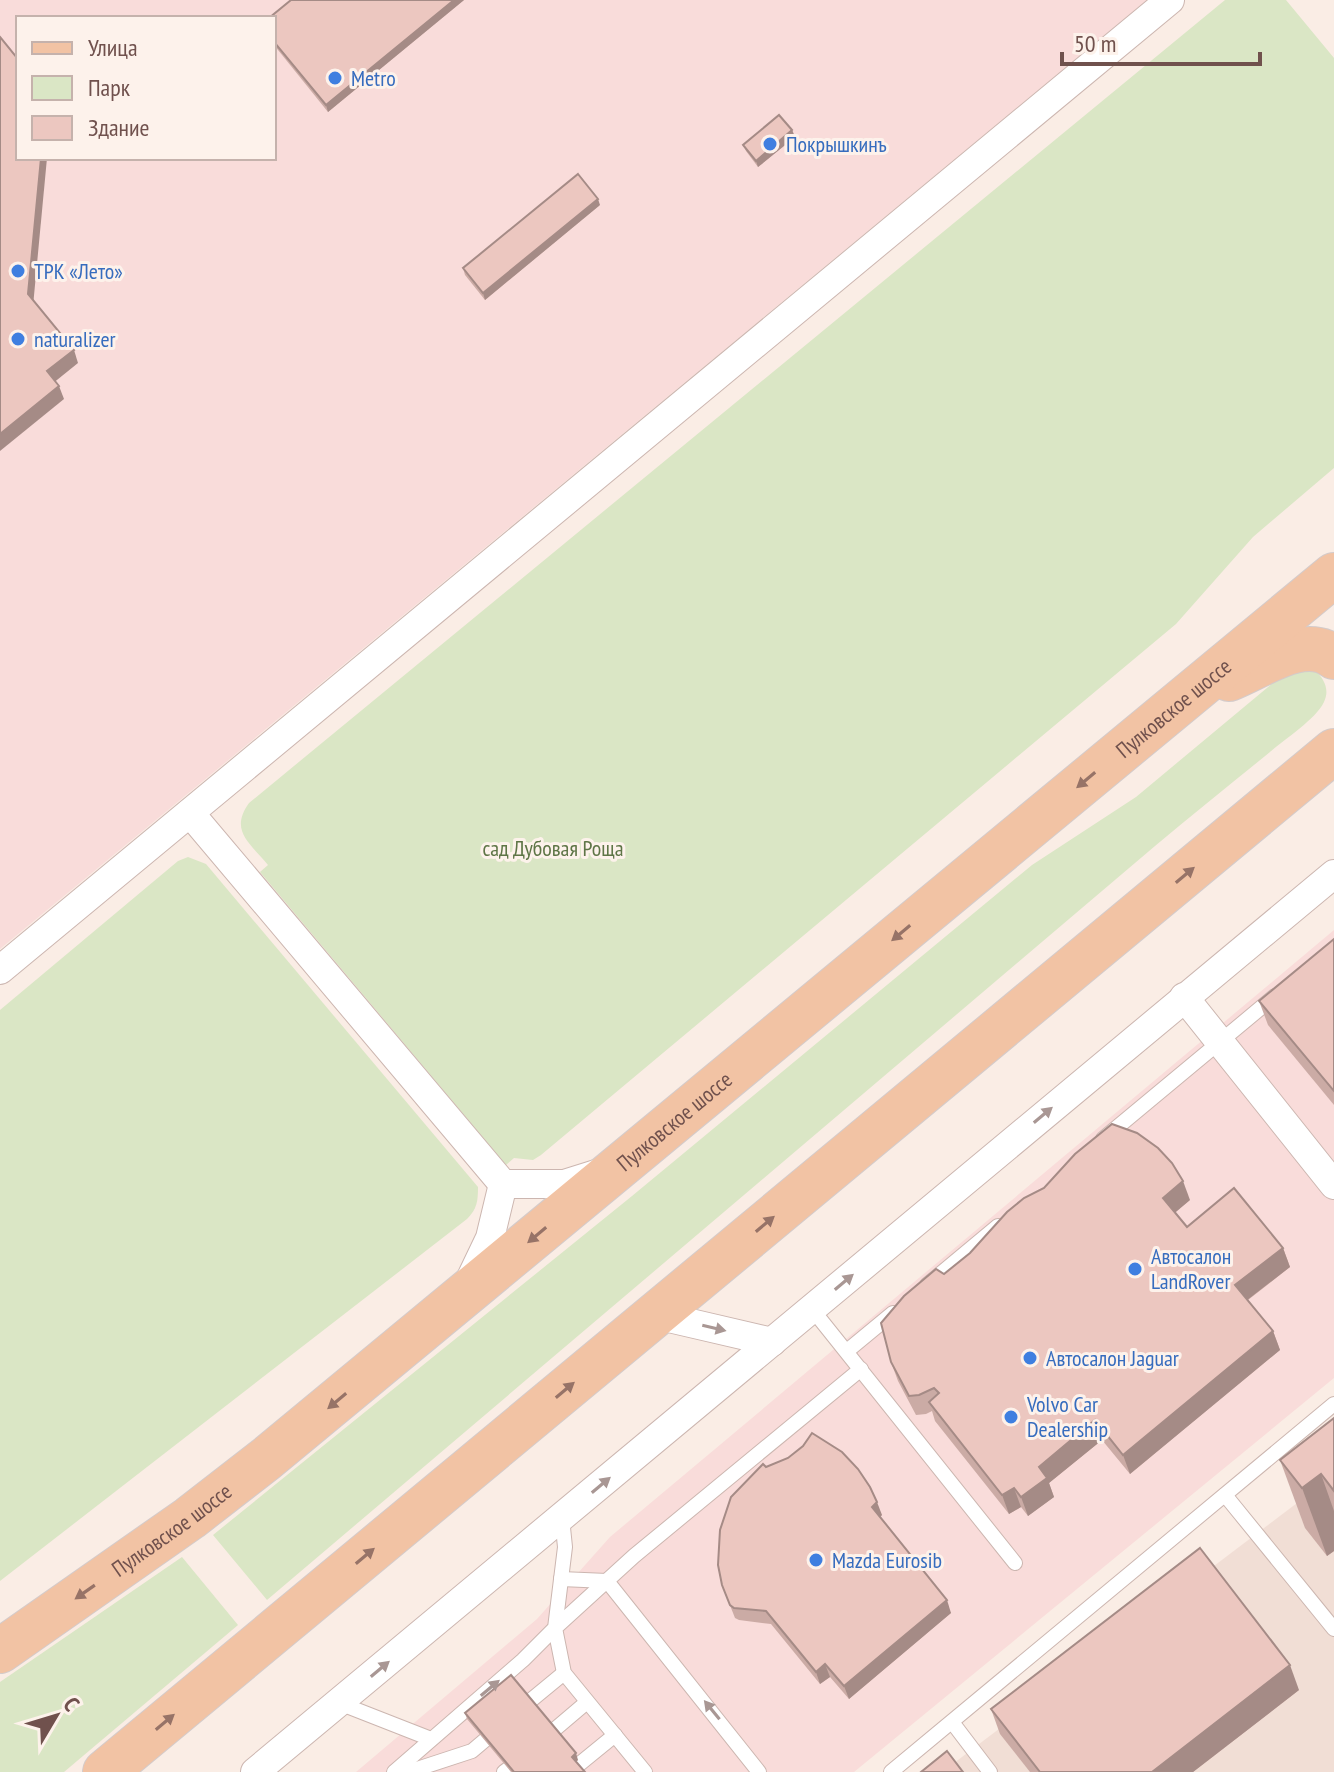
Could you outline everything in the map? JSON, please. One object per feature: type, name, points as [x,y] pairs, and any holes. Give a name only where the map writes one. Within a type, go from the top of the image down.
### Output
[{"type":"main road","name":"Пулковское шоссе","points":[[0,1651],[190,1518],[266,1459],[1334,575]]},
{"type":"main road","points":[[1189,695],[1305,648],[1322,649],[1334,657]]},
{"type":"main road","points":[[1291,787],[1334,724]]},
{"type":"main road","points":[[105,1772],[1334,751]]},
{"type":"street","points":[[0,970],[1159,4]]},
{"type":"street","points":[[190,813],[503,1184],[564,1184],[618,1167]]},
{"type":"street","points":[[255,1772],[1334,874]]},
{"type":"street","points":[[1184,997],[1334,1185]]},
{"type":"street","points":[[461,1299],[490,1238],[503,1184]]},
{"type":"street","points":[[656,1315],[772,1342]]},
{"type":"lane","points":[[1095,1146],[1288,985]]},
{"type":"lane","points":[[916,1294],[1011,1215]]},
{"type":"lane","points":[[847,1351],[904,1304]]},
{"type":"lane","points":[[812,1309],[1015,1563]]},
{"type":"lane","points":[[394,1772],[523,1660],[607,1581],[861,1369]]},
{"type":"lane","points":[[891,1772],[1334,1404]]},
{"type":"lane","points":[[1225,1495],[1334,1629]]},
{"type":"lane","points":[[562,1518],[565,1547],[555,1628],[564,1673],[645,1772]]},
{"type":"lane","points":[[561,1579],[607,1581],[759,1772]]},
{"type":"lane","points":[[530,1701],[564,1673]]},
{"type":"lane","points":[[554,1730],[587,1702]]},
{"type":"lane","points":[[339,1703],[431,1739]]},
{"type":"lane","points":[[952,1722],[990,1772]]},
{"type":"lane","points":[[577,1766],[615,1735]]},
{"type":"lane","points":[[408,1772],[472,1751],[485,1740]]},
{"type":"shaded area","points":[[0,0],[1147,0],[0,949]]},
{"type":"shaded area","points":[[1334,930],[1334,1378],[854,1772],[356,1772],[537,1619],[610,1537]]},
{"type":"shaded area","points":[[1334,1475],[1334,1772],[943,1772],[958,1760]]},
{"type":"green space","name":"сад Дубовая Роща","points":[[1225,0],[1286,0],[1334,58],[1334,468],[1253,537],[1176,624],[541,1155],[533,1160],[514,1158],[506,1165],[260,872],[268,865],[241,829],[243,813],[249,803]]},
{"type":"green space","points":[[1315,670],[1323,681],[1326,693],[1324,702],[1307,722],[1155,846],[267,1600],[213,1535],[632,1196],[1032,865],[1136,797],[1286,672]]},
{"type":"green space","points":[[188,857],[206,864],[478,1187],[476,1204],[467,1219],[0,1581],[0,1010],[178,861]]},
{"type":"green space","points":[[182,1557],[238,1625],[64,1772],[0,1772],[0,1682]]},
{"type":"building","name":"Metro","points":[[291,0],[454,0],[326,105],[276,44],[276,16],[271,16]]},
{"type":"building","name":"ТРК «Лето»","points":[[0,37],[16,57],[16,160],[41,160],[28,294],[74,350],[47,371],[59,386],[0,434]]},
{"type":"building","name":"Покрышкинъ","points":[[779,115],[792,130],[756,161],[743,145]]},
{"type":"building","points":[[578,174],[598,199],[483,293],[463,268]]},
{"type":"building","points":[[1334,939],[1334,1091],[1259,1001]]},
{"type":"building","points":[[1112,1124],[1137,1133],[1172,1163],[1183,1181],[1163,1198],[1187,1227],[1234,1188],[1283,1248],[1235,1285],[1273,1331],[1123,1455],[1095,1420],[1039,1467],[1047,1478],[1021,1497],[1014,1488],[1002,1495],[929,1402],[939,1393],[934,1388],[909,1396],[891,1362],[881,1323],[904,1296],[936,1269],[944,1274],[970,1253],[1007,1212],[1024,1198],[1044,1188],[1075,1154]]},
{"type":"building","points":[[1334,1418],[1334,1491],[1321,1474],[1302,1488],[1280,1460]]},
{"type":"building","name":"Mazda Eurosib","points":[[812,1433],[842,1452],[858,1469],[877,1502],[872,1507],[947,1600],[844,1686],[825,1664],[816,1672],[766,1611],[730,1605],[718,1565],[720,1530],[731,1497],[763,1464],[766,1467],[788,1458],[803,1446]]},
{"type":"building","points":[[1200,1548],[1290,1665],[1152,1772],[1040,1772],[991,1709]]},
{"type":"building","points":[[511,1675],[576,1753],[572,1757],[585,1772],[514,1772],[465,1713]]},
{"type":"building","points":[[947,1751],[963,1772],[921,1772]]},
{"type":"place","name":"Metro","points":[[335,78]]},
{"type":"place","name":"Покрышкинъ","points":[[770,144]]},
{"type":"place","name":"ТРК «Лето»","points":[[18,271]]},
{"type":"place","name":"naturalizer","points":[[18,339]]},
{"type":"place","name":"Автосалон LandRover","points":[[1135,1269]]},
{"type":"place","name":"Автосалон Jaguar","points":[[1030,1358]]},
{"type":"place","name":"Volvo Car Dealership","points":[[1011,1417]]},
{"type":"place","name":"Mazda Eurosib","points":[[816,1560]]}]
